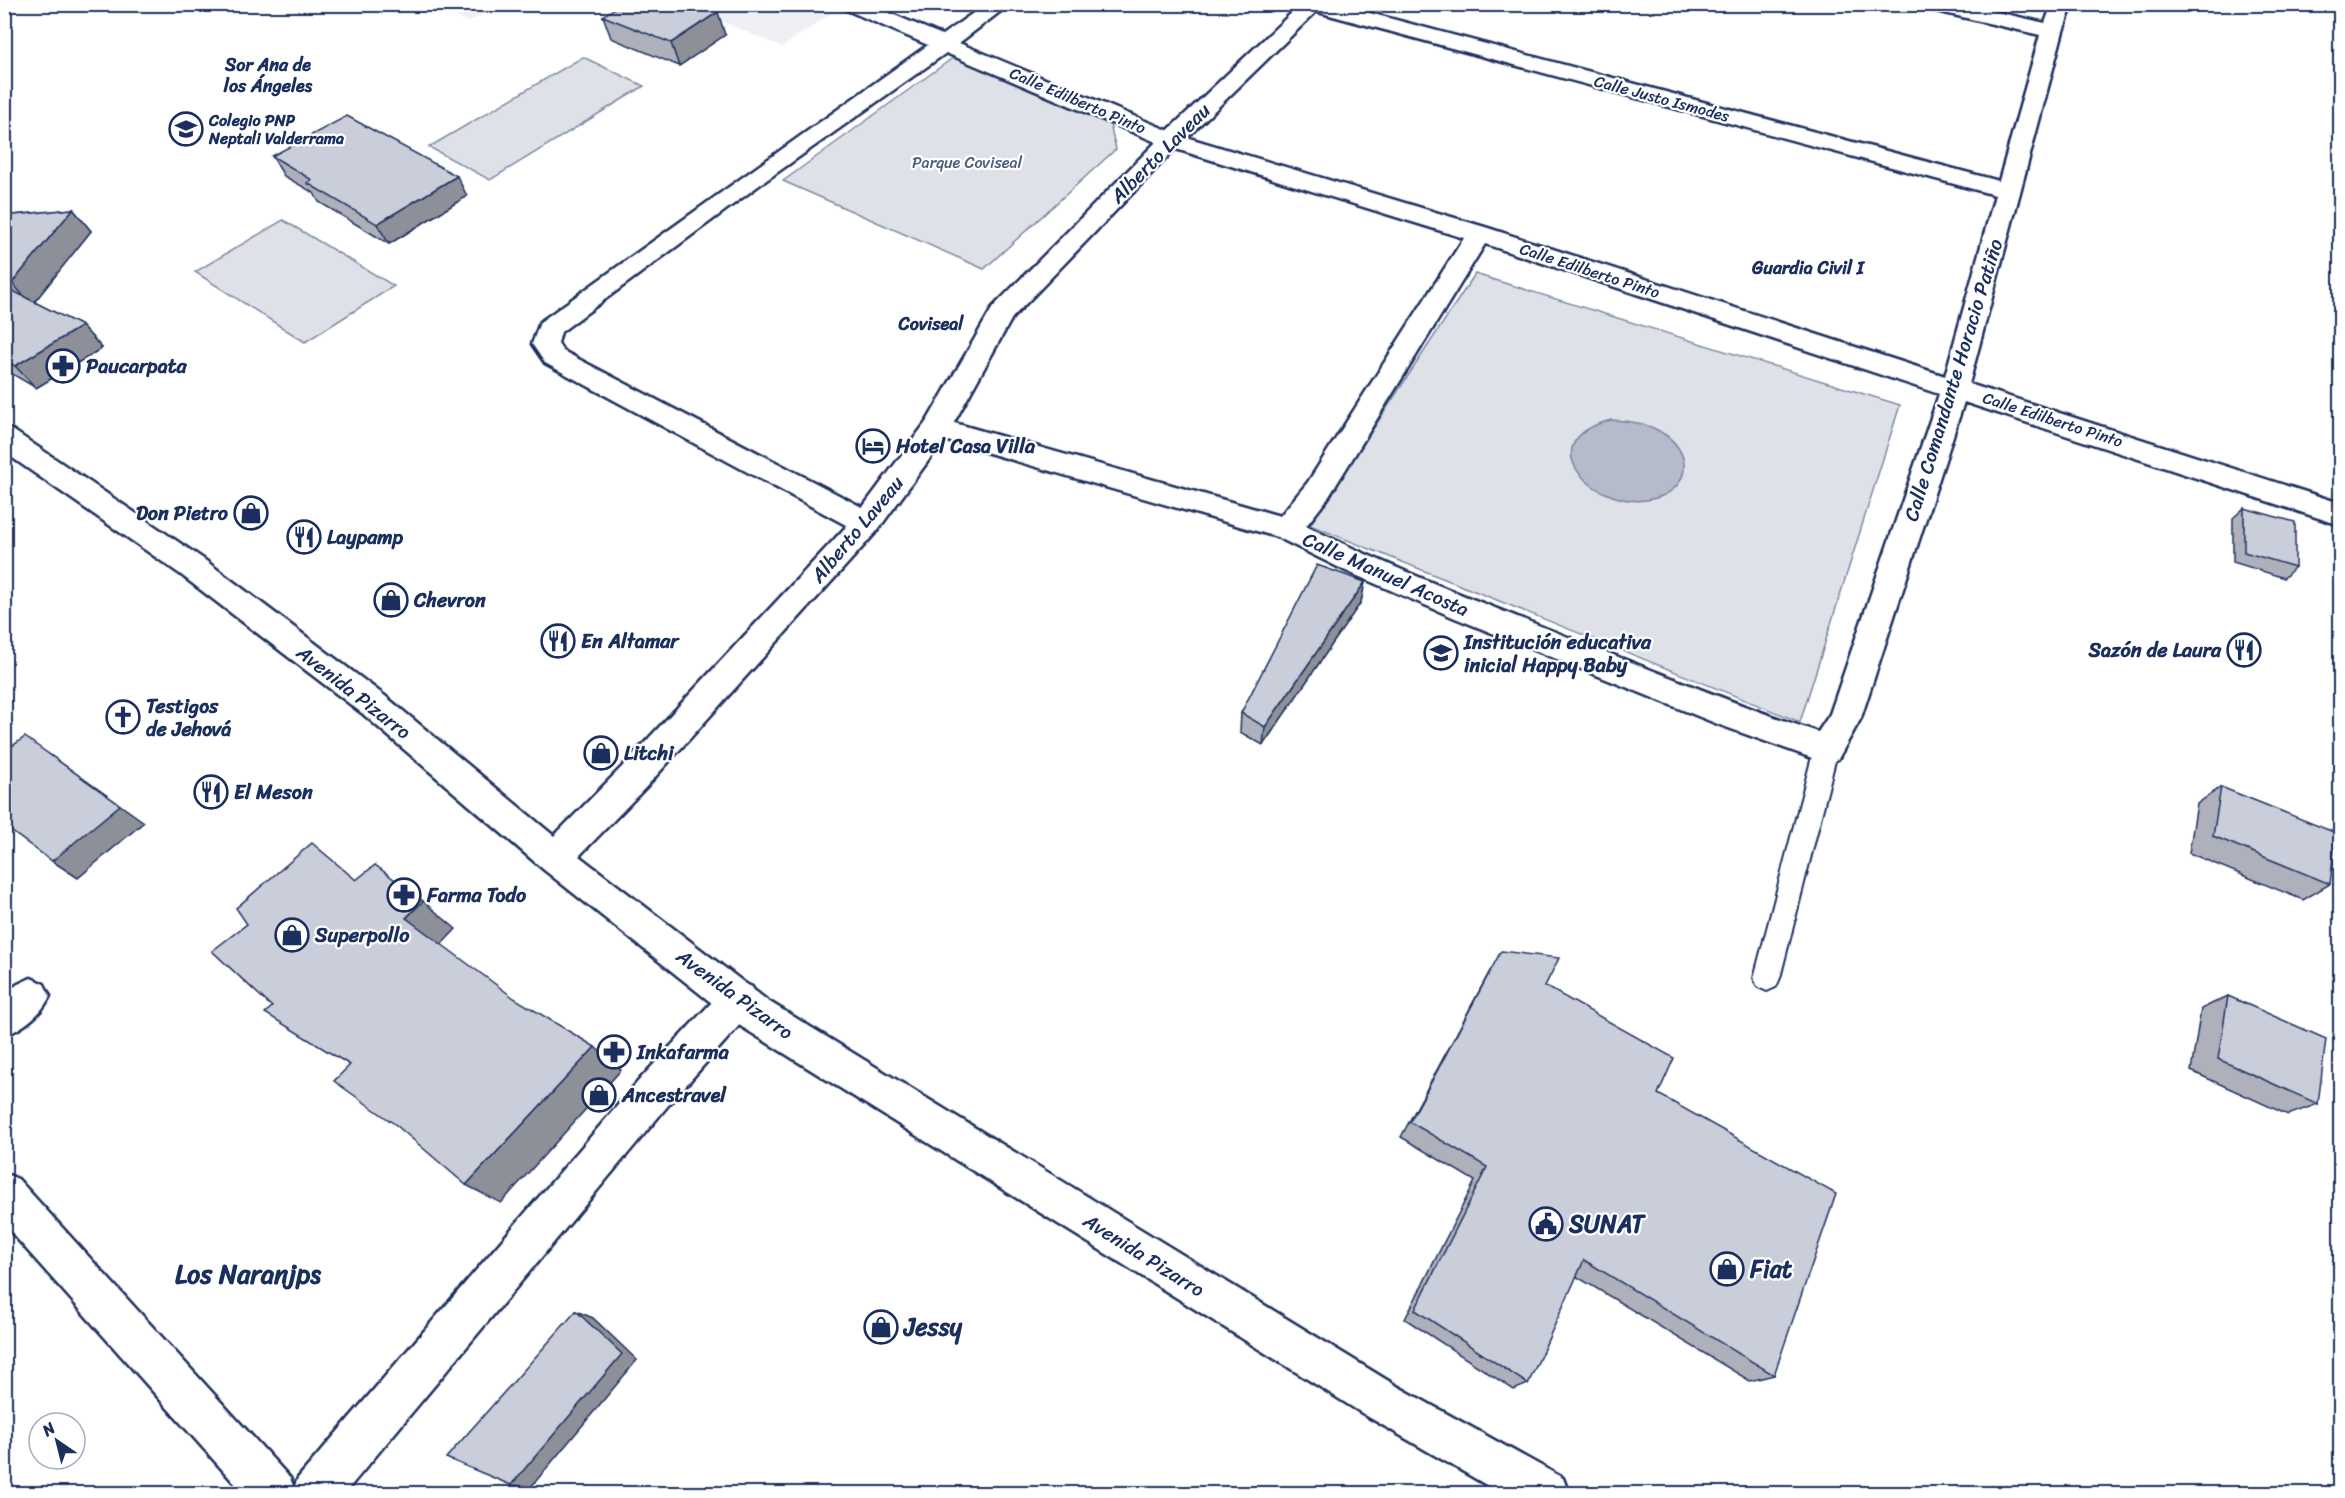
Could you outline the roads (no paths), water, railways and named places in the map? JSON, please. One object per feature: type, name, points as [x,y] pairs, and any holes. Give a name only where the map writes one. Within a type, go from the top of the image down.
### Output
[{"type":"street","name":"Calle Edilberto Pinto","points":[[849,4],[1171,140],[1479,234],[2340,514]]},
{"type":"street","points":[[867,522],[554,357],[545,344],[549,328],[750,181],[1000,4]]},
{"type":"street","points":[[1930,4],[2052,31]]},
{"type":"street","name":"Calle Comandante Horacio Patiño","points":[[1826,749],[1845,718],[1955,387],[2052,31],[2063,4]]},
{"type":"street","name":"Alberto Laveau","points":[[555,858],[642,769],[867,522],[937,428],[1002,313],[1171,140],[1314,5]]},
{"type":"street","name":"Calle Justo Ismodes","points":[[1314,5],[2010,191]]},
{"type":"street","points":[[1286,529],[1318,489],[1479,234]]},
{"type":"street","name":"Calle Manuel Acosta","points":[[937,428],[1286,529],[1340,557],[1531,636],[1771,731],[1826,749]]},
{"type":"street","name":"Avenida Pizarro","points":[[4,438],[190,566],[374,705],[555,858],[756,1014],[1380,1400],[1546,1494]]},
{"type":"street","points":[[314,1494],[656,1090],[739,999]]},
{"type":"street","points":[[4,1193],[274,1494]]},
{"type":"lane","points":[[1767,978],[1826,749]]},
{"type":"water","points":[[1611,420],[1645,425],[1658,430],[1673,442],[1680,451],[1684,469],[1682,478],[1676,486],[1668,493],[1656,498],[1634,500],[1612,496],[1594,487],[1580,474],[1572,459],[1574,444],[1586,430]]},
{"type":"place","name":"Colegio PNP Neptali Valderrama","points":[[186,129]]},
{"type":"place","name":"Paucarpata","points":[[63,366]]},
{"type":"place","name":"Hotel Casa Villa","points":[[873,446]]},
{"type":"place","name":"Don Pietro","points":[[251,513]]},
{"type":"place","name":"Laypamp","points":[[304,537]]},
{"type":"place","name":"Chevron","points":[[391,600]]},
{"type":"place","name":"En Altamar","points":[[558,641]]},
{"type":"place","name":"Sazón de Laura","points":[[2244,650]]},
{"type":"place","name":"Institución educativa inicial Happy Baby","points":[[1441,653]]},
{"type":"place","name":"Testigos de Jehová","points":[[123,717]]},
{"type":"place","name":"Litchi","points":[[601,753]]},
{"type":"place","name":"El Meson","points":[[211,792]]},
{"type":"place","name":"Farma Todo","points":[[404,895]]},
{"type":"place","name":"Superpollo","points":[[292,935]]},
{"type":"place","name":"Inkafarma","points":[[614,1052]]},
{"type":"place","name":"Ancestravel","points":[[599,1095]]},
{"type":"place","name":"SUNAT","points":[[1546,1224]]},
{"type":"place","name":"Fiat","points":[[1727,1269]]},
{"type":"place","name":"Jessy","points":[[881,1327]]},
{"type":"district","name":"Sor Ana de los Ángeles","points":[[268,76]]},
{"type":"district","name":"Guardia Civil I","points":[[1808,268]]},
{"type":"district","name":"Coviseal","points":[[931,324]]},
{"type":"district","name":"Los Naranjps","points":[[248,1274]]},
{"type":"park label","name":"Parque Coviseal","points":[[967,162]]}]
